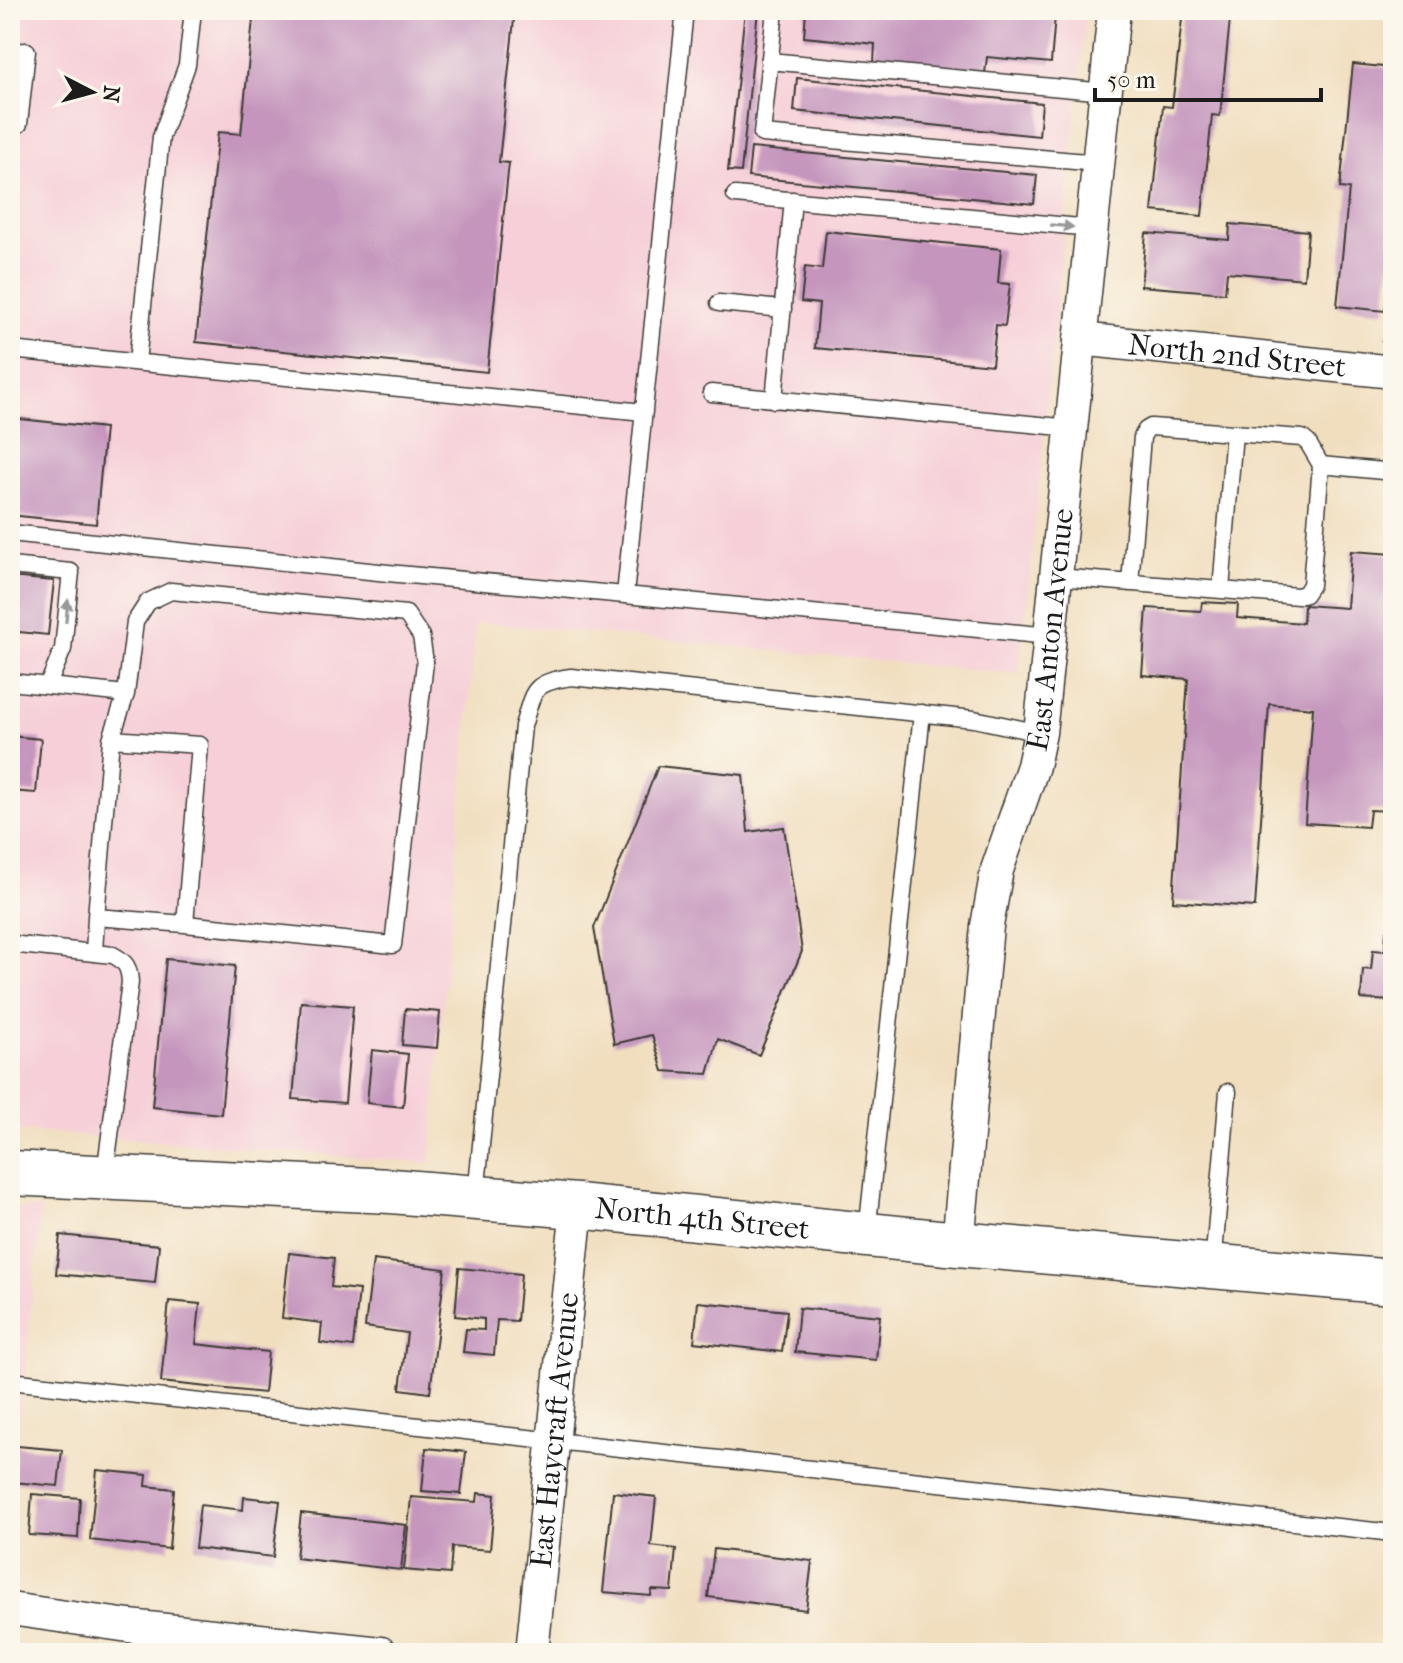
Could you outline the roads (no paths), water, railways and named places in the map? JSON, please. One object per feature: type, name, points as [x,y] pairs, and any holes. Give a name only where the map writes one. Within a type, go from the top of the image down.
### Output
[{"type":"main road","name":"North 4th Street","points":[[10,1173],[391,1191],[1393,1282]]},
{"type":"street","name":"East Anton Avenue","points":[[958,1244],[987,926],[997,870],[1033,766],[1040,733],[1114,10]]},
{"type":"street","name":"North 2nd Street","points":[[1080,339],[1388,358]]},
{"type":"street","name":"East Haycraft Avenue","points":[[532,1653],[577,1206]]},
{"type":"street","points":[[10,1609],[129,1626],[381,1653]]},
{"type":"lane","points":[[137,362],[161,137],[187,65],[193,10]]},
{"type":"lane","points":[[625,595],[685,10]]},
{"type":"lane","points":[[775,10],[762,134],[1098,163]]},
{"type":"lane","points":[[10,52],[27,51],[19,124],[10,123]]},
{"type":"lane","points":[[769,61],[1106,92]]},
{"type":"lane","points":[[735,195],[1091,228]]},
{"type":"lane","points":[[774,400],[793,200]]},
{"type":"lane","points":[[719,303],[783,309]]},
{"type":"lane","points":[[10,350],[644,412]]},
{"type":"lane","points":[[711,393],[1071,428]]},
{"type":"lane","points":[[1057,577],[1130,583],[1298,596],[1305,594],[1309,590],[1321,465],[1308,443],[1302,438],[1151,427],[1146,430],[1142,437],[1130,583]]},
{"type":"lane","points":[[1221,590],[1234,433]]},
{"type":"lane","points":[[1321,465],[1393,472]]},
{"type":"lane","points":[[10,533],[388,573],[1050,636]]},
{"type":"lane","points":[[10,566],[71,572],[63,649],[48,685]]},
{"type":"lane","points":[[94,953],[96,917],[111,739],[126,694],[135,622],[148,602],[171,591],[406,614],[421,636],[425,662],[393,945],[96,917]]},
{"type":"lane","points":[[476,1198],[523,726],[533,693],[548,680],[571,677],[922,713],[974,719],[1040,733]]},
{"type":"lane","points":[[10,682],[126,694]]},
{"type":"lane","points":[[867,1235],[922,713]]},
{"type":"lane","points":[[111,739],[200,745],[185,924]]},
{"type":"lane","points":[[10,944],[113,955],[125,962],[129,970],[105,1176]]},
{"type":"lane","points":[[1213,1266],[1228,1092]]},
{"type":"lane","points":[[10,1381],[1393,1533]]}]
